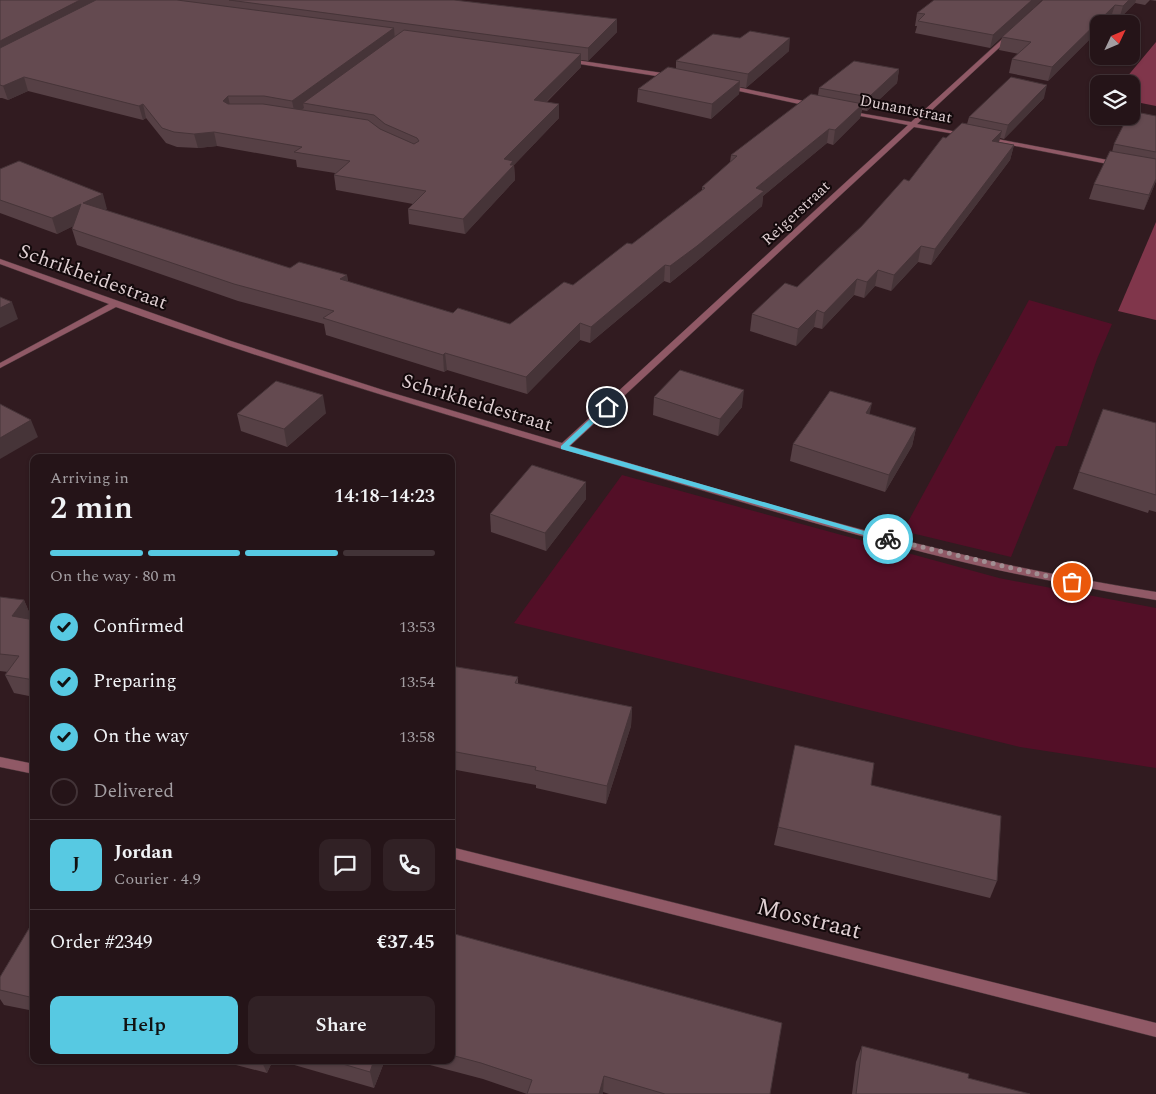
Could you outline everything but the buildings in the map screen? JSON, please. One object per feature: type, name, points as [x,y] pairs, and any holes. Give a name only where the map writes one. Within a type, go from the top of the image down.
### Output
[{"type":"street","name":"Reigerstraat","points":[[564,447],[1020,26]]},
{"type":"street","points":[[562,60],[677,78]]},
{"type":"street","points":[[715,85],[818,106]]},
{"type":"street","name":"Dunantstraat","points":[[847,111],[971,136]]},
{"type":"street","points":[[981,138],[1127,166]]},
{"type":"street","name":"Schrikheidestraat","points":[[0,261],[114,305],[386,394],[564,447],[927,550],[1072,582],[1156,596]]},
{"type":"street","points":[[0,366],[114,305]]},
{"type":"street","points":[[0,762],[30,768]]},
{"type":"street","name":"Mosstraat","points":[[455,853],[1156,1030]]},
{"type":"shaded area","points":[[1156,42],[1156,106],[1140,103],[1140,75],[1128,75],[1137,65],[1140,65],[1140,61]]},
{"type":"shaded area","points":[[1156,222],[1156,320],[1118,311]]},
{"type":"shaded area","points":[[1029,300],[1112,324],[1097,359],[1067,446],[1056,446],[1011,557],[903,531]]},
{"type":"shaded area","points":[[622,475],[999,578],[1156,608],[1156,768],[1020,747],[514,623]]},
{"type":"way so far","points":[[888,539],[927,550],[1072,582]]},
{"type":"route","points":[[607,407],[564,447],[766,506],[888,539]]}]
